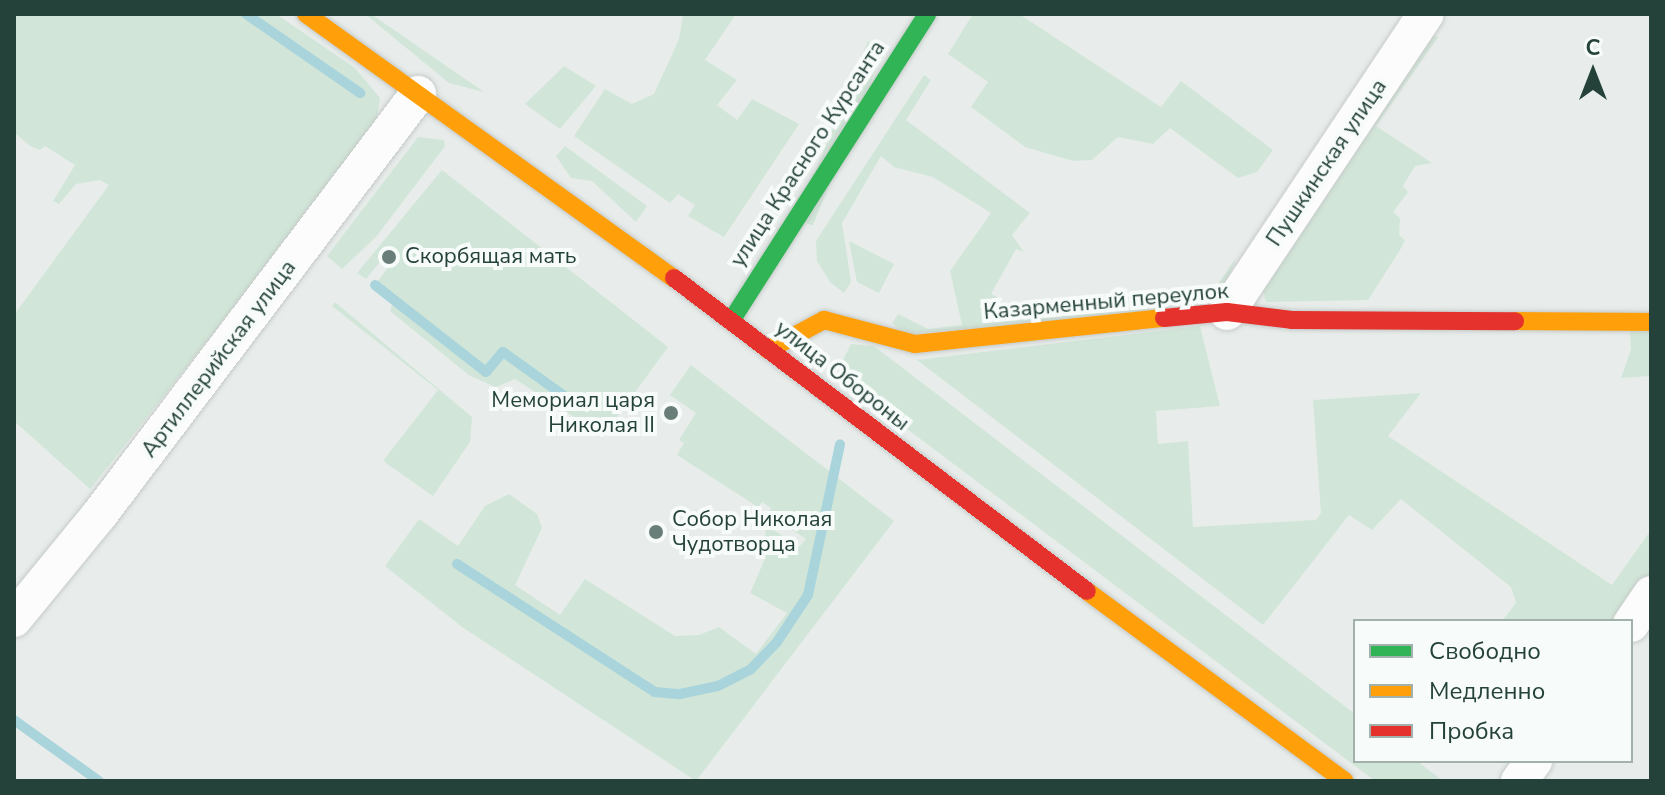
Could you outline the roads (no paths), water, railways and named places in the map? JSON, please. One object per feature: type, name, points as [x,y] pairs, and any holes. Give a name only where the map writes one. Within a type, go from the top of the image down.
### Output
[{"type":"street","name":"улица Обороны","points":[[306,14],[731,321],[1345,781]]},
{"type":"street","name":"улица Красного Курсанта","points":[[731,321],[927,14]]},
{"type":"street","name":"Пушкинская улица","points":[[1227,312],[1426,14]]},
{"type":"street","name":"Артиллерийская улица","points":[[14,619],[100,514],[418,94]]},
{"type":"street","name":"Казарменный переулок","points":[[768,350],[824,320],[915,344],[1227,312],[1292,320],[1651,322]]},
{"type":"street","points":[[1633,621],[1651,594]]},
{"type":"street","points":[[1519,781],[1532,763]]},
{"type":"waterway","points":[[246,14],[360,93]]},
{"type":"waterway","points":[[375,285],[486,372],[503,352],[570,400]]},
{"type":"waterway","points":[[457,564],[655,692],[680,694],[718,686],[751,669],[777,642],[808,595],[840,444]]},
{"type":"waterway","points":[[14,720],[99,781]]},
{"type":"place","name":"Скорбящая мать","points":[[389,257]]},
{"type":"place","name":"Мемориал царя Николая II","points":[[671,413]]},
{"type":"place","name":"Собор Николая Чудотворца","points":[[656,532]]}]
